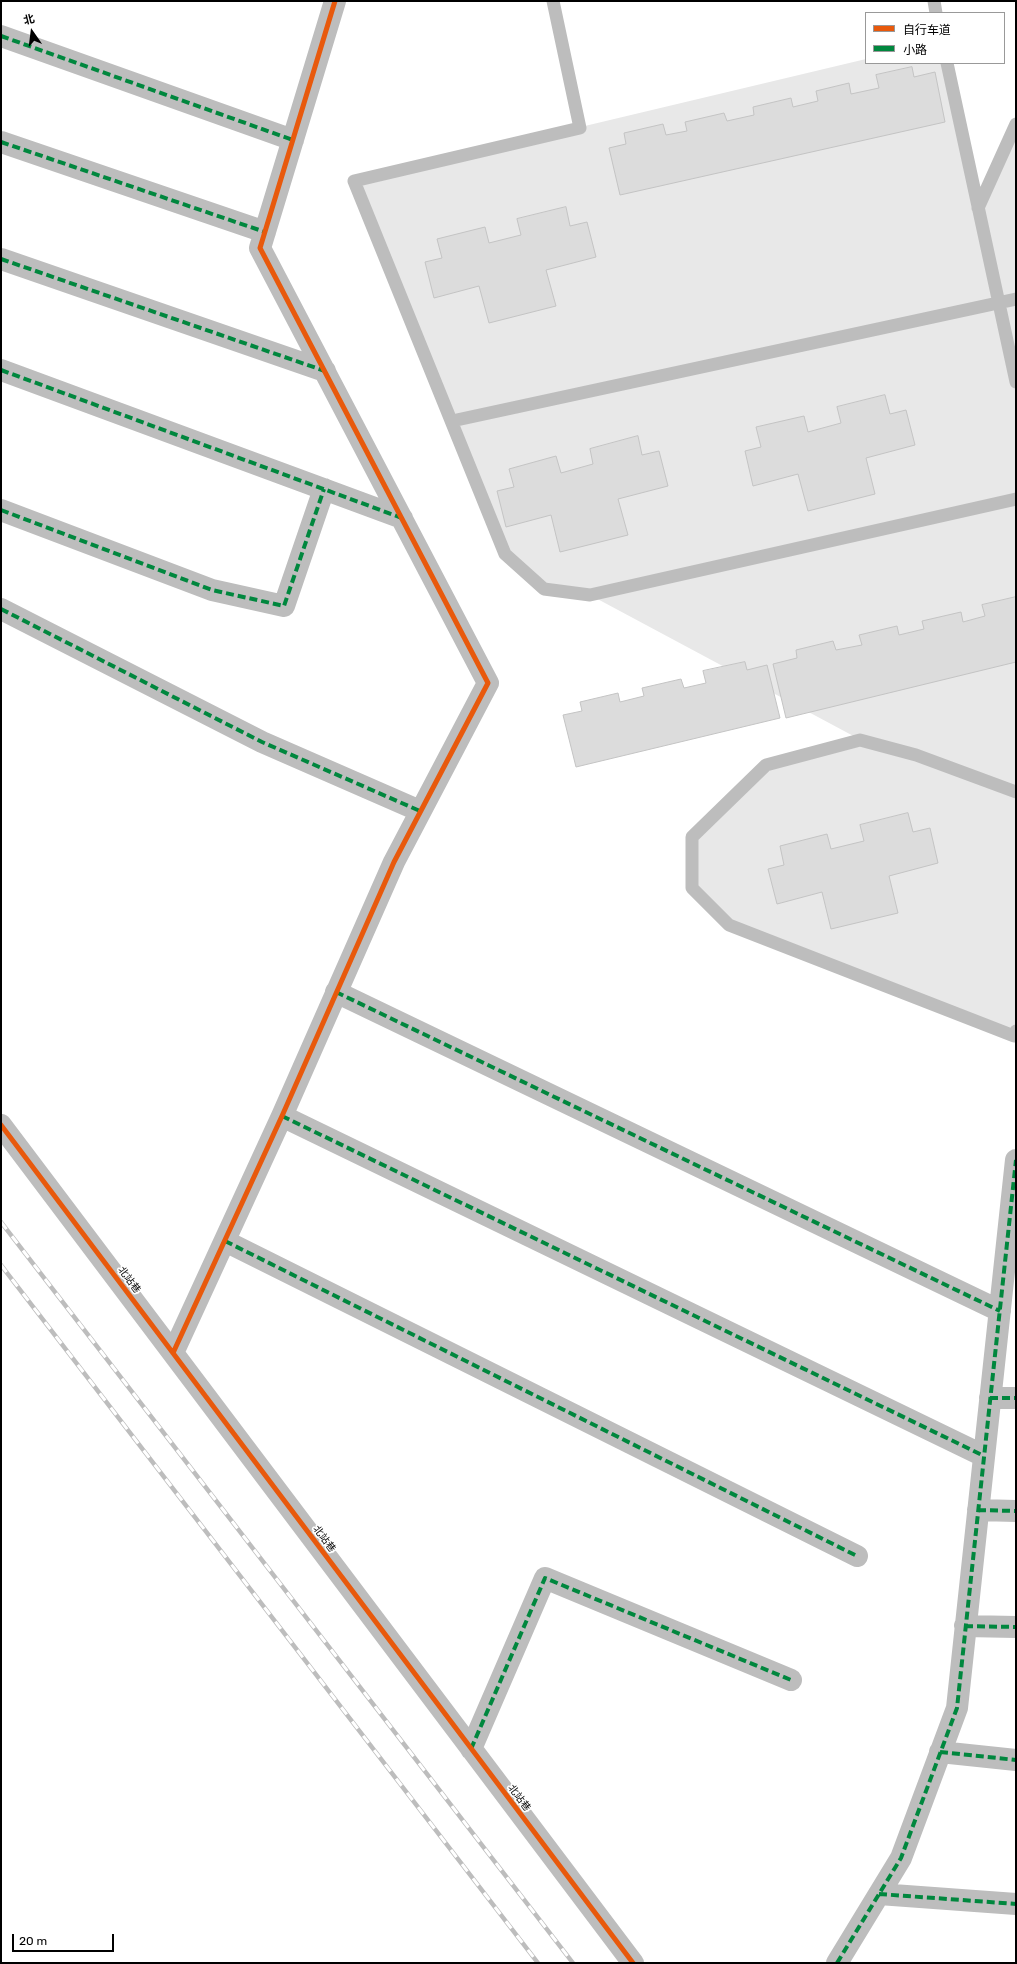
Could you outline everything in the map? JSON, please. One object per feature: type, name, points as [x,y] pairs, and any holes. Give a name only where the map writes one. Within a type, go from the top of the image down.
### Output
[{"type":"street","points":[[173,1353],[282,1116],[394,862],[488,683],[260,248],[335,1]]},
{"type":"street","points":[[1,36],[293,140]]},
{"type":"street","points":[[1,142],[265,232]]},
{"type":"street","points":[[1,259],[325,371]]},
{"type":"street","points":[[1,370],[402,518]]},
{"type":"street","points":[[1,510],[212,590],[284,606],[324,489]]},
{"type":"street","points":[[1,609],[262,742],[420,811]]},
{"type":"street","points":[[336,992],[1000,1311]]},
{"type":"street","points":[[282,1116],[984,1456]]},
{"type":"street","name":"北站巷","points":[[1,1126],[633,1963]]},
{"type":"street","points":[[837,1963],[901,1858],[957,1708],[1016,1160]]},
{"type":"street","points":[[225,1241],[857,1556]]},
{"type":"street","points":[[990,1398],[1016,1398]]},
{"type":"street","points":[[978,1510],[1016,1511]]},
{"type":"street","points":[[471,1749],[545,1578],[791,1680]]},
{"type":"street","points":[[965,1626],[1016,1627]]},
{"type":"street","points":[[940,1752],[1016,1760]]},
{"type":"street","points":[[879,1894],[1016,1904]]},
{"type":"lane","points":[[553,1],[580,128],[354,181],[506,554],[544,589],[590,596],[1016,499]]},
{"type":"lane","points":[[934,1],[936,12]]},
{"type":"lane","points":[[947,64],[1016,382]]},
{"type":"lane","points":[[978,208],[1016,124]]},
{"type":"lane","points":[[452,421],[999,303],[1016,298]]},
{"type":"lane","points":[[1016,792],[916,755],[860,740],[766,765],[692,838],[692,888],[729,925],[1014,1036],[1016,1031]]},
{"type":"shaded area","points":[[865,59],[865,64],[947,64],[978,207],[1016,124],[1016,1031],[729,925],[692,888],[692,837],[766,765],[859,739],[590,595],[544,589],[505,554],[354,181]]},
{"type":"building","points":[[912,67],[914,77],[935,72],[945,122],[620,195],[609,148],[626,144],[624,133],[663,124],[666,135],[687,131],[685,122],[724,113],[727,121],[754,115],[753,107],[791,98],[793,107],[818,101],[816,91],[849,83],[851,94],[879,88],[876,75]]},
{"type":"building","points":[[566,207],[570,226],[587,222],[596,257],[546,270],[556,306],[489,323],[479,286],[434,298],[425,262],[442,258],[437,239],[485,227],[489,243],[521,235],[517,219]]},
{"type":"building","points":[[885,395],[890,414],[906,410],[915,445],[866,458],[875,494],[808,511],[798,474],[753,486],[745,451],[761,447],[756,427],[804,416],[808,432],[841,423],[837,407]]},
{"type":"building","points":[[638,436],[642,455],[659,451],[668,486],[618,499],[628,535],[560,552],[551,515],[506,527],[497,491],[514,487],[509,469],[556,456],[561,473],[593,464],[590,449]]},
{"type":"building","points":[[1016,597],[1016,662],[786,718],[773,664],[797,658],[796,650],[833,641],[836,650],[862,645],[859,635],[897,626],[899,635],[924,629],[922,621],[961,612],[963,622],[985,616],[982,605]]},
{"type":"building","points":[[745,662],[747,670],[767,665],[780,718],[576,767],[563,715],[582,711],[580,702],[618,693],[620,702],[644,696],[642,688],[681,679],[684,688],[706,683],[703,671]]},
{"type":"building","points":[[908,813],[913,832],[930,828],[938,863],[889,876],[898,913],[831,929],[822,892],[777,904],[768,869],[784,865],[780,846],[827,834],[831,849],[864,841],[860,825]]},
{"type":"railway","points":[[1,1222],[573,1963]]},
{"type":"railway","points":[[1,1265],[538,1963]]},
{"type":"marked path","points":[[1,36],[293,140]]},
{"type":"marked path","points":[[1,142],[265,232]]},
{"type":"marked path","points":[[1,259],[325,371]]},
{"type":"marked path","points":[[1,370],[402,518]]},
{"type":"marked path","points":[[1,510],[212,590],[284,606],[324,489]]},
{"type":"marked path","points":[[1,609],[262,742],[420,811]]},
{"type":"marked path","points":[[336,992],[1000,1311]]},
{"type":"marked path","points":[[282,1116],[984,1456]]},
{"type":"marked path","points":[[837,1963],[901,1858],[957,1708],[1016,1160]]},
{"type":"marked path","points":[[225,1241],[857,1556]]},
{"type":"marked path","points":[[990,1398],[1016,1398]]},
{"type":"marked path","points":[[978,1510],[1016,1511]]},
{"type":"marked path","points":[[471,1749],[545,1578],[791,1680]]},
{"type":"marked path","points":[[965,1626],[1016,1627]]},
{"type":"marked path","points":[[940,1752],[1016,1760]]},
{"type":"marked path","points":[[879,1894],[1016,1904]]},
{"type":"cycle path","points":[[173,1353],[282,1116],[394,862],[488,683],[260,248],[335,1]]},
{"type":"cycle path","points":[[1,1125],[633,1963]]}]
